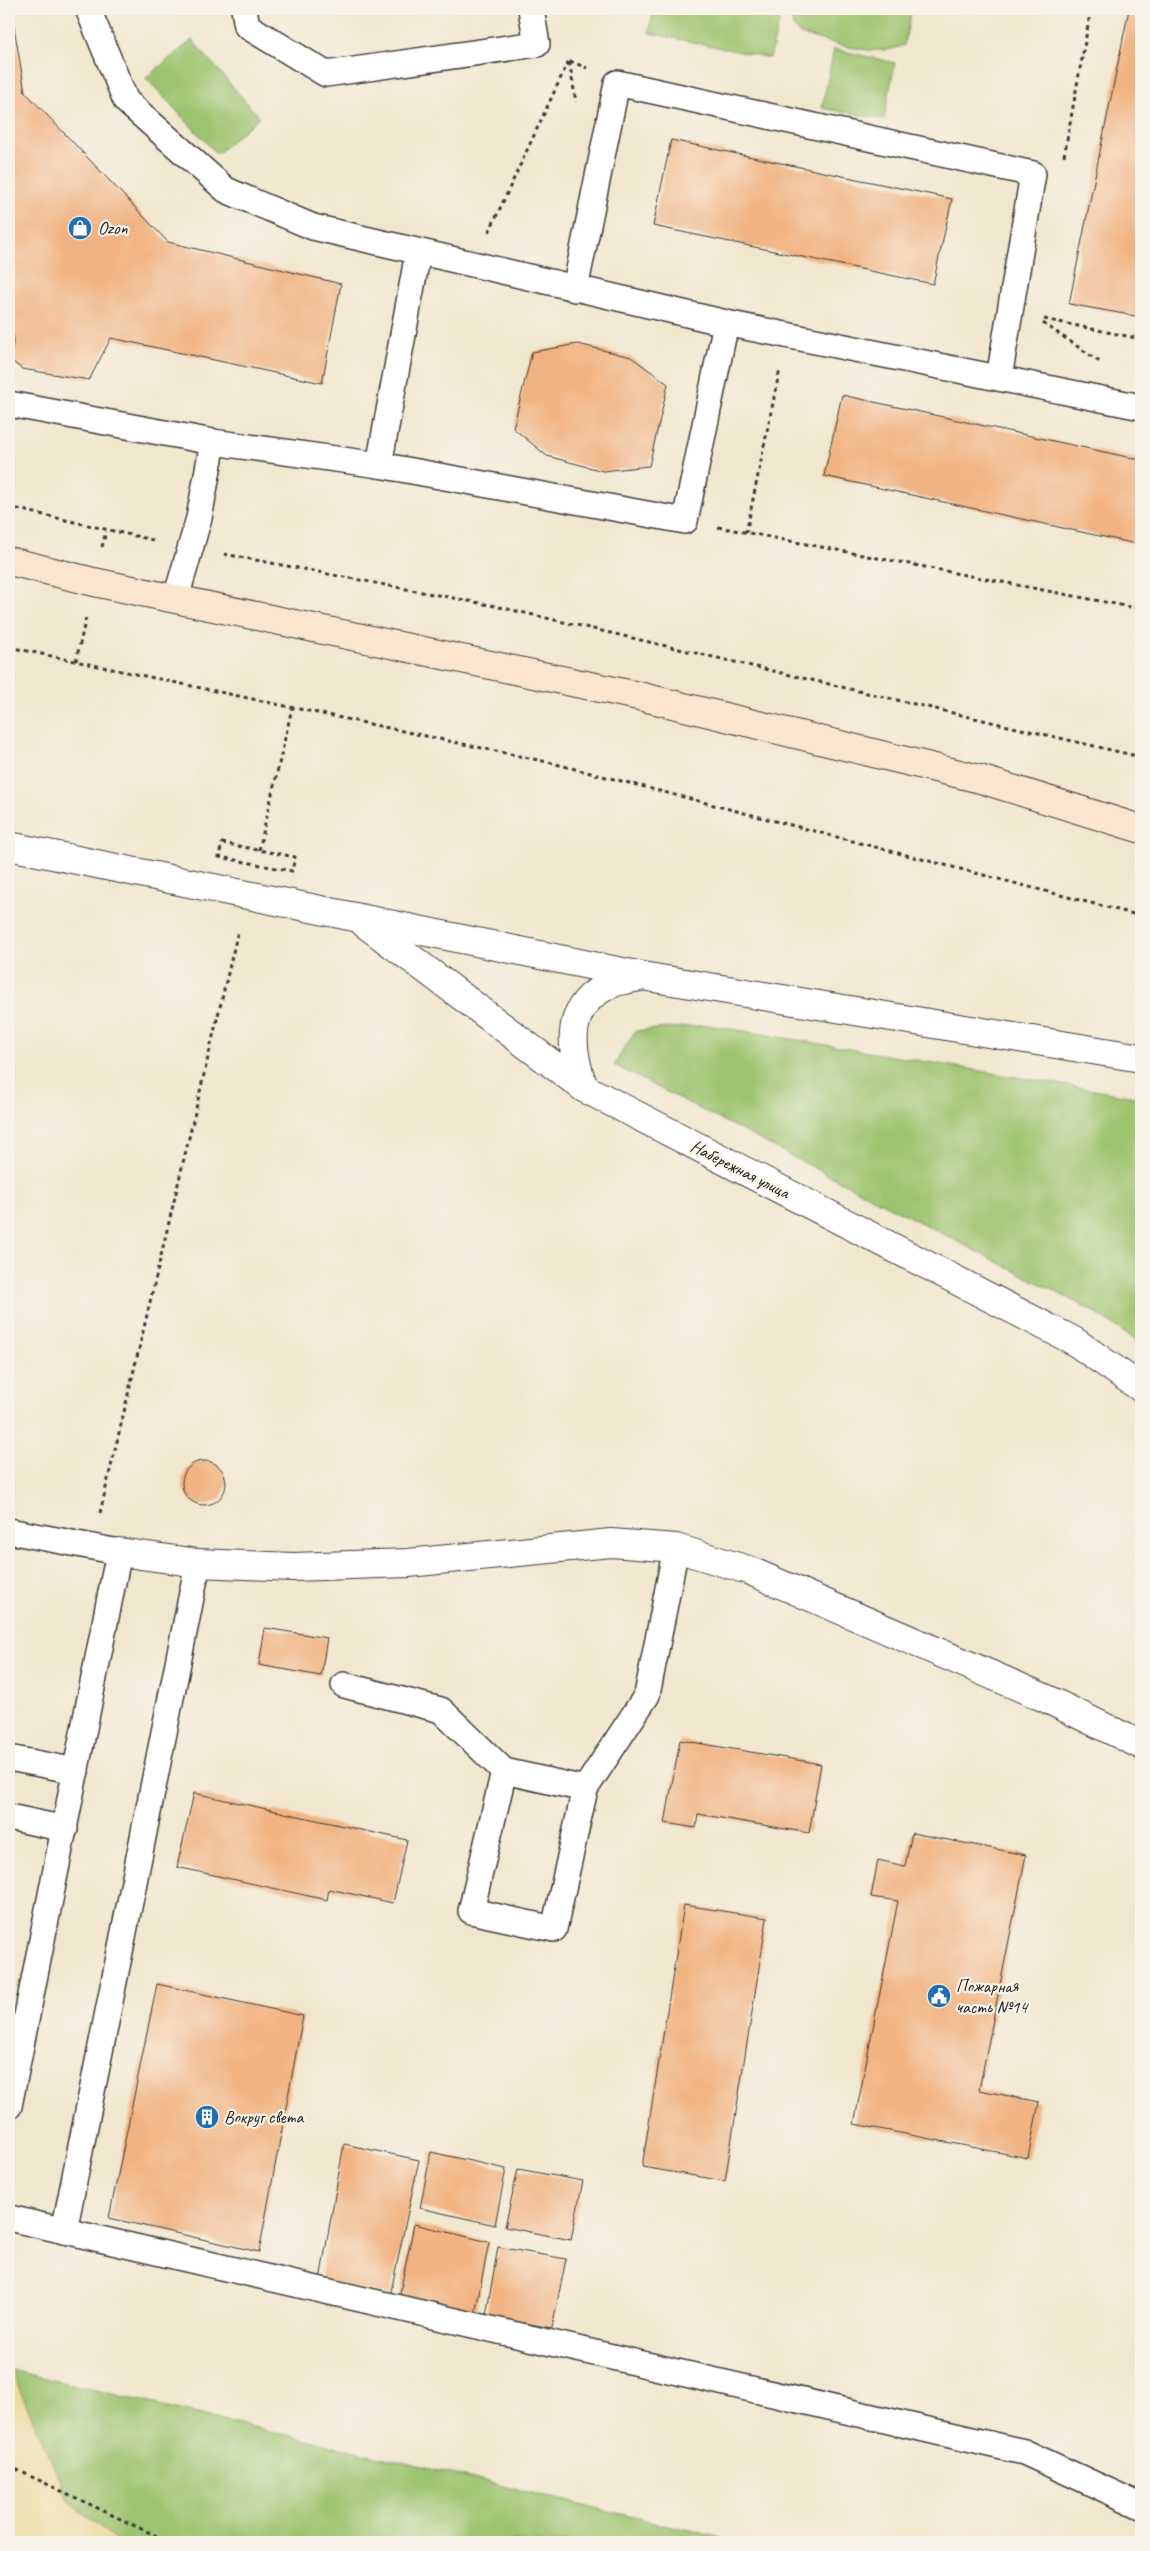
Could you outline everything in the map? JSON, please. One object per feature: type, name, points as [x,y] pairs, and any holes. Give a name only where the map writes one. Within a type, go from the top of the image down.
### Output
[{"type":"street","points":[[9,561],[643,696],[980,779],[1141,829]]},
{"type":"street","points":[[9,846],[642,976],[1141,1058]]},
{"type":"street","name":"Набережная улица","points":[[358,918],[584,1088],[1074,1341],[1141,1388]]},
{"type":"street","points":[[584,1088],[574,1063],[572,1036],[578,1014],[592,996],[612,983],[642,976]]},
{"type":"street","points":[[119,1552],[198,1563],[293,1567],[408,1563],[611,1543],[676,1548],[748,1570],[1045,1698],[1141,1745]]},
{"type":"lane","points":[[88,9],[126,101],[226,190],[313,227],[418,253],[726,323],[1141,407]]},
{"type":"lane","points":[[244,9],[247,26],[326,74],[537,44],[530,9]]},
{"type":"lane","points":[[575,289],[617,82],[1033,174],[999,378]]},
{"type":"lane","points":[[379,465],[418,253]]},
{"type":"lane","points":[[9,404],[213,442],[379,465],[686,521],[726,323]]},
{"type":"lane","points":[[176,598],[199,518],[213,442]]},
{"type":"lane","points":[[9,1531],[119,1552],[9,2106]]},
{"type":"lane","points":[[504,1771],[471,1910],[554,1929],[585,1789],[647,1695],[676,1548]]},
{"type":"lane","points":[[64,2231],[198,1563]]},
{"type":"lane","points":[[344,1685],[441,1710],[504,1771],[585,1789]]},
{"type":"lane","points":[[9,1758],[76,1771]]},
{"type":"lane","points":[[9,1817],[65,1829]]},
{"type":"lane","points":[[9,2218],[1024,2452],[1141,2506]]},
{"type":"path","points":[[537,44],[617,82]]},
{"type":"path","points":[[569,60],[577,107]]},
{"type":"path","points":[[473,265],[569,60]]},
{"type":"path","points":[[1034,317],[1141,339]]},
{"type":"path","points":[[1042,323],[1108,368]]},
{"type":"path","points":[[746,533],[787,335]]},
{"type":"path","points":[[9,507],[106,531],[495,606],[1141,757]]},
{"type":"path","points":[[686,521],[1141,610]]},
{"type":"path","points":[[102,549],[106,531]]},
{"type":"path","points":[[76,661],[88,608]]},
{"type":"path","points":[[9,646],[552,763],[1141,916]]},
{"type":"path","points":[[259,850],[292,708]]},
{"type":"path","points":[[219,857],[222,843],[295,857],[292,870]]},
{"type":"path","points":[[92,1547],[240,923]]},
{"type":"path","points":[[9,2466],[169,2542]]},
{"type":"green space","points":[[654,9],[782,9],[770,58],[649,33]]},
{"type":"green space","points":[[794,9],[909,9],[911,13],[904,45],[892,49],[867,50],[802,35],[792,24]]},
{"type":"green space","points":[[192,40],[259,117],[217,154],[146,78]]},
{"type":"green space","points":[[834,49],[895,63],[884,119],[822,108]]},
{"type":"green space","points":[[708,1025],[1141,1098],[1141,1344],[1091,1310],[614,1065],[635,1031]]},
{"type":"green space","points":[[11,2370],[740,2542],[118,2542],[69,2501]]},
{"type":"sand","points":[[9,2369],[69,2501],[118,2542],[9,2542]]},
{"type":"building","points":[[9,9],[11,9],[25,92],[168,242],[341,284],[322,383],[111,338],[89,380],[22,369],[10,360],[14,337],[9,331]]},
{"type":"building","points":[[1129,9],[1141,9],[1141,317],[1069,304]]},
{"type":"building","points":[[671,140],[952,199],[933,284],[653,226]]},
{"type":"building","points":[[578,344],[631,357],[668,384],[649,466],[603,471],[547,456],[513,428],[532,352]]},
{"type":"building","points":[[842,395],[1141,460],[1141,545],[824,476]]},
{"type":"building","points":[[208,1461],[220,1467],[225,1474],[225,1492],[220,1499],[213,1504],[200,1505],[188,1499],[183,1492],[182,1479],[188,1467],[195,1462]]},
{"type":"building","points":[[265,1628],[327,1638],[321,1676],[259,1665]]},
{"type":"building","points":[[680,1740],[821,1764],[809,1833],[698,1814],[696,1828],[665,1823]]},
{"type":"building","points":[[194,1793],[407,1840],[393,1903],[329,1889],[327,1900],[177,1867]]},
{"type":"building","name":"Пожарная часть №14","points":[[912,1833],[1026,1855],[979,2090],[1039,2102],[1028,2158],[854,2124],[898,1901],[871,1897],[878,1860],[905,1866]]},
{"type":"building","points":[[684,1905],[767,1918],[725,2181],[642,2167]]},
{"type":"building","name":"Вокруг света","points":[[157,1984],[303,2016],[259,2252],[109,2218]]},
{"type":"building","points":[[344,2144],[419,2160],[390,2296],[320,2280]]},
{"type":"building","points":[[431,2152],[506,2169],[495,2225],[420,2208]]},
{"type":"building","points":[[518,2169],[583,2181],[571,2240],[505,2227]]},
{"type":"building","points":[[414,2224],[489,2242],[475,2314],[399,2298]]},
{"type":"building","points":[[498,2247],[566,2259],[552,2328],[486,2316]]},
{"type":"place","name":"Ozon","points":[[80,228]]},
{"type":"place","name":"Пожарная часть №14","points":[[939,1996]]},
{"type":"place","name":"Вокруг света","points":[[207,2117]]}]
